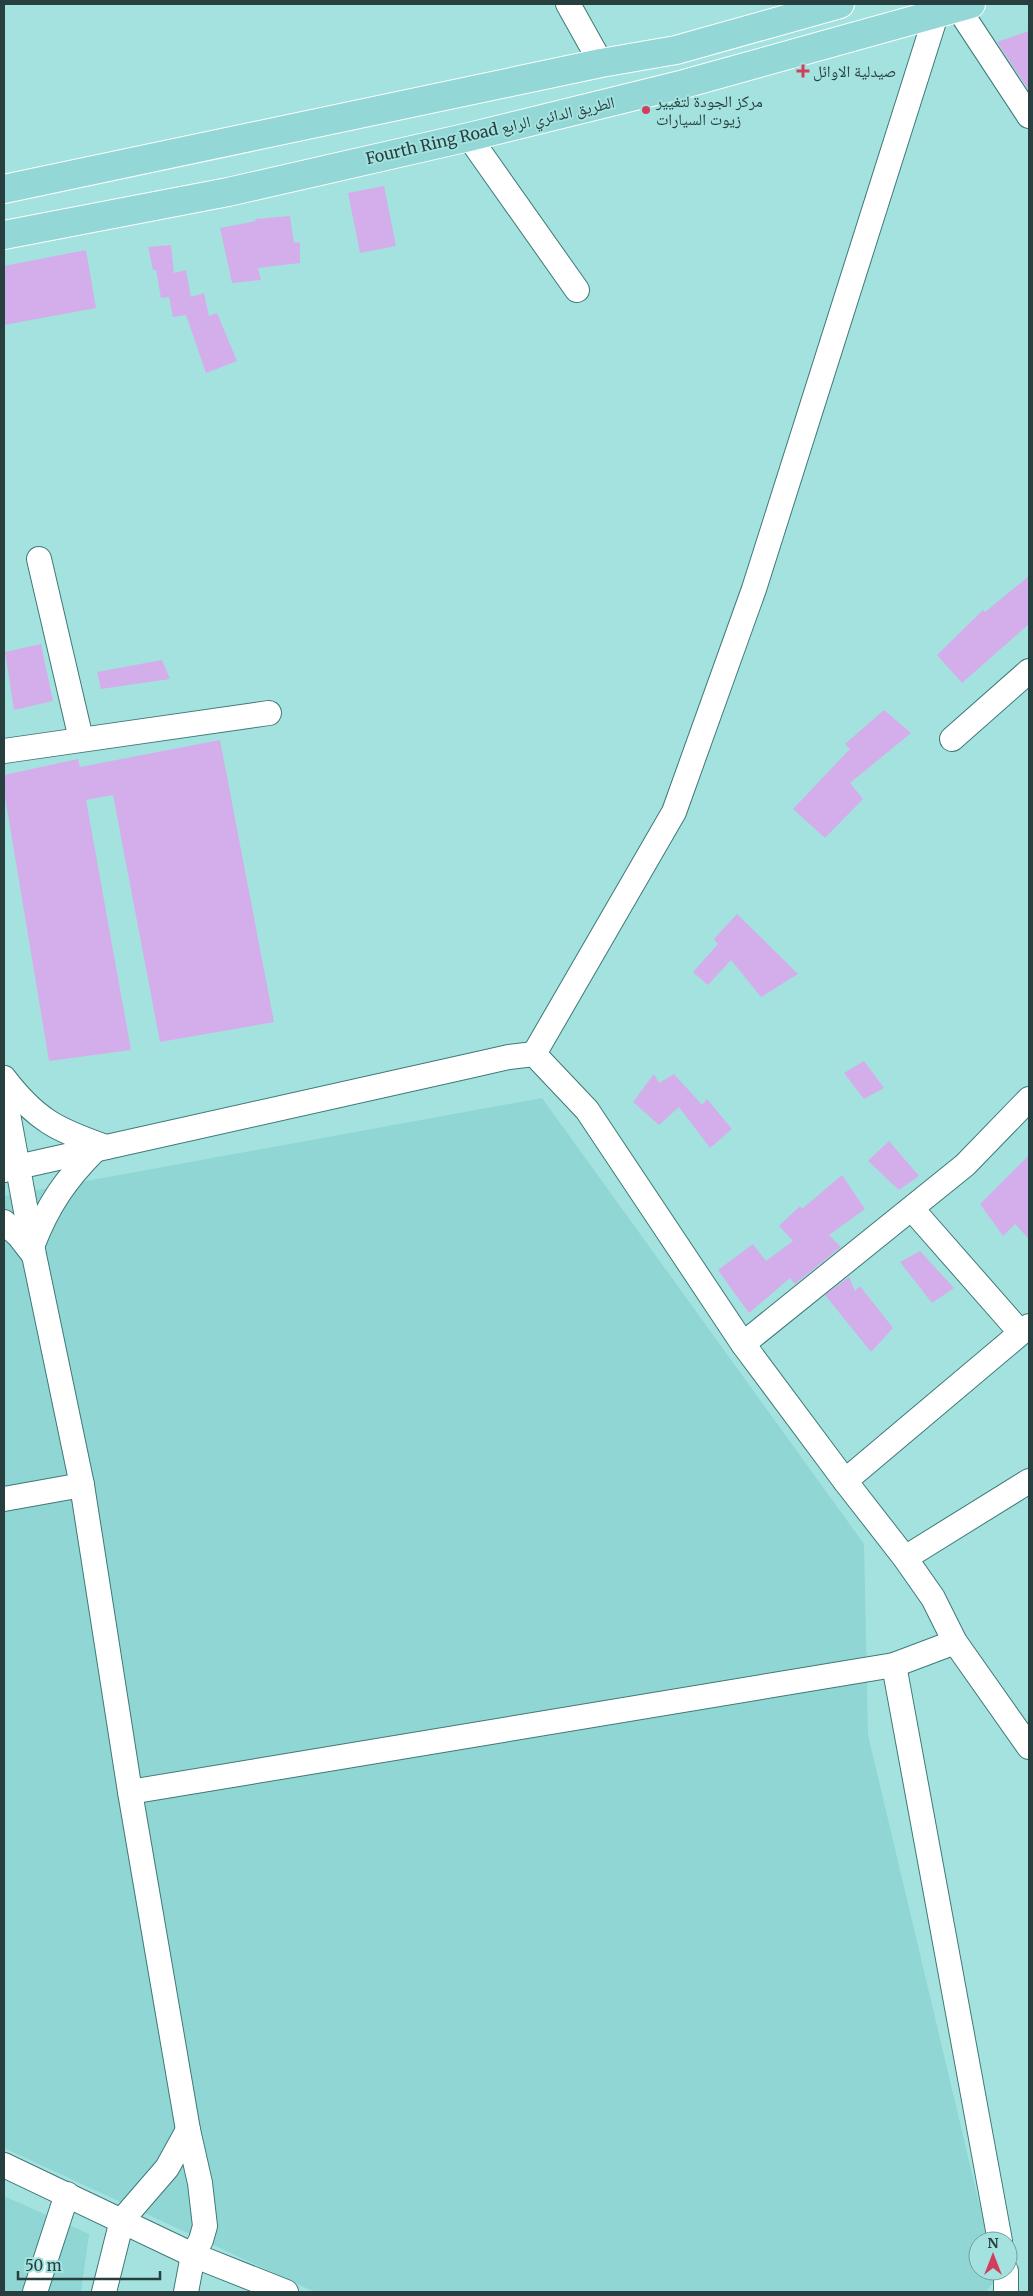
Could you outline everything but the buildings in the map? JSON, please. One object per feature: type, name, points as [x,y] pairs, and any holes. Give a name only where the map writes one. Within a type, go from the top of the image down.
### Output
[{"type":"main road","points":[[4,189],[601,63],[676,50],[840,4]]},
{"type":"main road","name":"Fourth Ring Road الطريق الدائري الرابع","points":[[4,235],[228,192],[469,137],[684,84],[955,9]]},
{"type":"main road","points":[[676,50],[684,84]]},
{"type":"street","points":[[568,4],[601,63]]},
{"type":"street","points":[[955,9],[1029,116]]},
{"type":"street","points":[[534,1054],[674,812],[754,589],[955,9]]},
{"type":"street","points":[[469,137],[577,290]]},
{"type":"street","points":[[40,559],[82,739]]},
{"type":"street","points":[[952,739],[1029,671]]},
{"type":"street","points":[[4,751],[269,713]]},
{"type":"street","points":[[10,1168],[510,1057],[534,1054]]},
{"type":"street","points":[[534,1054],[587,1110],[743,1344],[905,1558],[933,1598],[955,1642],[1029,1747]]},
{"type":"street","points":[[4,1078],[21,1100],[53,1126],[100,1149]]},
{"type":"street","points":[[4,1092],[10,1168],[33,1249],[82,1485],[130,1792],[188,2130],[200,2183],[205,2226],[193,2256],[186,2292]]},
{"type":"street","points":[[743,1344],[965,1165],[1029,1099]]},
{"type":"street","points":[[33,1249],[44,1216],[55,1196],[100,1149]]},
{"type":"street","points":[[845,1481],[1025,1329],[912,1208]]},
{"type":"street","points":[[4,1222],[33,1249]]},
{"type":"street","points":[[905,1558],[1029,1481]]},
{"type":"street","points":[[4,1499],[82,1485]]},
{"type":"street","points":[[130,1792],[894,1665],[955,1642]]},
{"type":"street","points":[[894,1665],[998,2231]]},
{"type":"street","points":[[104,2292],[122,2220],[167,2168],[188,2130]]},
{"type":"street","points":[[4,2165],[122,2220],[193,2256],[286,2292]]},
{"type":"street","points":[[35,2292],[67,2194]]},
{"type":"shaded area","points":[[542,1098],[864,1544],[868,1735],[986,2231],[968,2231],[968,2281],[995,2281],[986,2292],[315,2292],[4,2148],[4,1196]]},
{"type":"shaded area","points":[[4,2196],[89,2234],[81,2292],[4,2292]]},
{"type":"place","name":"صيدلية الاوائل","points":[[803,71]]},
{"type":"place","name":"مركز الجودة لتغيير زيوت السيارات","points":[[646,110]]}]
